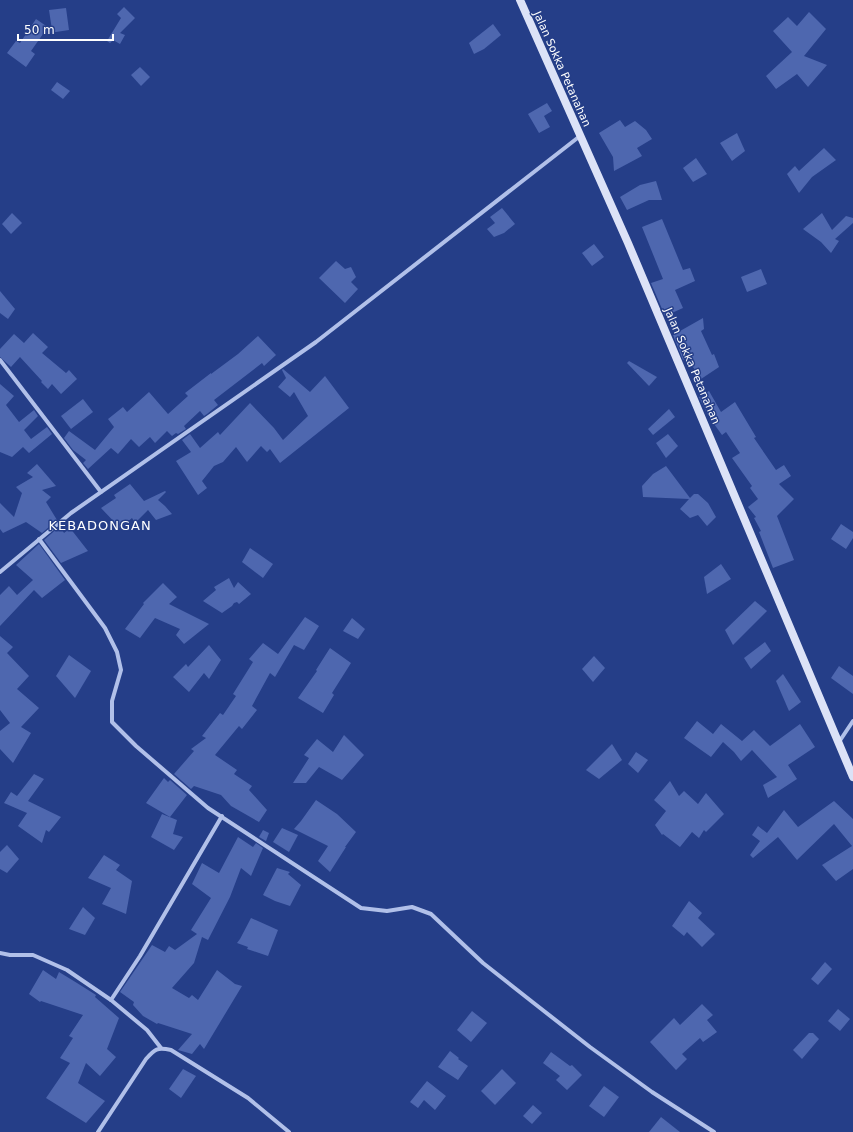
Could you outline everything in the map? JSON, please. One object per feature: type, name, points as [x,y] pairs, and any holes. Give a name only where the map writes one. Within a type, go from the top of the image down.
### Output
[{"type":"main road","name":"Jalan Sokka Petanahan","points":[[520,0],[628,243],[853,777]]},
{"type":"street","points":[[0,572],[71,513],[316,342],[580,135]]},
{"type":"street","points":[[0,360],[100,492]]},
{"type":"street","points":[[39,539],[105,628],[117,652],[121,670],[112,701],[112,722],[136,746],[208,808],[361,908],[387,911],[412,907],[431,914],[483,963],[534,1004],[590,1047],[646,1087],[714,1132]]},
{"type":"street","points":[[839,742],[853,721]]},
{"type":"street","points":[[111,1000],[140,956],[222,816]]},
{"type":"street","points":[[0,953],[10,955],[33,955],[68,970],[111,1000],[147,1030],[161,1048]]},
{"type":"street","points":[[98,1132],[146,1059],[154,1051],[161,1048],[171,1050],[248,1098],[289,1132]]},
{"type":"building","points":[[124,7],[135,18],[120,33],[125,35],[120,44],[113,40],[110,43],[107,41],[121,18],[117,14]]},
{"type":"building","points":[[66,8],[69,30],[43,34],[31,51],[35,54],[26,67],[7,53],[16,41],[20,43],[36,19],[52,30],[49,10]]},
{"type":"building","points":[[809,12],[826,29],[804,56],[827,65],[808,87],[797,74],[776,89],[766,76],[792,52],[773,31],[788,17],[797,26]]},
{"type":"building","points":[[493,24],[501,35],[484,49],[474,54],[469,43]]},
{"type":"building","points":[[140,67],[150,77],[141,86],[131,75]]},
{"type":"building","points":[[57,82],[70,91],[63,99],[51,90]]},
{"type":"building","points":[[547,103],[552,111],[544,116],[550,127],[539,133],[528,114]]},
{"type":"building","points":[[620,120],[625,127],[635,121],[646,130],[652,139],[637,148],[642,156],[614,171],[613,157],[599,133]]},
{"type":"building","points":[[737,133],[745,151],[732,161],[720,143]]},
{"type":"building","points":[[824,148],[836,160],[812,177],[799,193],[787,174],[795,166],[799,171]]},
{"type":"building","points":[[696,158],[707,174],[693,182],[683,168]]},
{"type":"building","points":[[656,181],[662,200],[649,200],[627,210],[620,197],[640,185]]},
{"type":"building","points":[[502,208],[515,224],[504,233],[494,237],[487,229],[495,223],[490,217]]},
{"type":"building","points":[[12,213],[22,223],[11,234],[2,224]]},
{"type":"building","points":[[822,213],[832,230],[846,216],[853,218],[853,223],[835,239],[839,241],[831,253],[821,242],[803,229]]},
{"type":"building","points":[[662,219],[683,270],[690,268],[695,281],[675,290],[683,308],[665,316],[651,283],[663,279],[642,227]]},
{"type":"building","points":[[594,244],[604,257],[592,266],[582,253]]},
{"type":"building","points":[[336,261],[345,269],[351,267],[356,277],[351,282],[358,289],[345,303],[319,278]]},
{"type":"building","points":[[761,269],[767,284],[747,292],[741,277]]},
{"type":"building","points":[[0,291],[15,309],[8,319],[0,313]]},
{"type":"building","points":[[703,318],[704,329],[701,331],[712,355],[714,354],[719,367],[701,379],[687,358],[683,360],[673,335]]},
{"type":"building","points":[[33,333],[48,347],[42,353],[66,373],[69,370],[77,379],[61,394],[52,384],[48,389],[20,357],[11,367],[0,357],[0,349],[14,334],[24,343]]},
{"type":"building","points":[[258,336],[276,355],[264,366],[262,363],[214,400],[218,405],[207,414],[204,416],[200,411],[184,426],[186,429],[178,434],[176,433],[172,436],[167,431],[155,443],[150,437],[139,447],[131,439],[118,454],[111,448],[88,469],[83,463],[86,460],[73,450],[64,438],[69,431],[95,450],[114,427],[108,419],[123,407],[127,412],[149,392],[168,414],[188,396],[185,393],[238,354]]},
{"type":"building","points":[[629,361],[657,377],[649,386],[627,363]]},
{"type":"building","points":[[283,369],[310,392],[325,376],[349,408],[280,463],[270,449],[267,452],[261,446],[247,462],[236,447],[223,462],[214,466],[202,481],[207,488],[198,495],[176,461],[191,452],[182,440],[190,434],[200,448],[218,432],[220,435],[250,403],[274,428],[283,440],[308,416],[294,392],[290,397],[278,387],[286,378],[282,370]]},
{"type":"building","points":[[0,384],[14,396],[6,405],[19,422],[34,410],[38,416],[24,430],[31,439],[47,427],[52,434],[29,453],[23,447],[12,457],[0,452]]},
{"type":"building","points":[[709,391],[721,412],[735,402],[756,437],[754,438],[776,470],[784,465],[791,476],[779,484],[794,499],[777,516],[794,560],[773,568],[759,532],[761,531],[754,518],[756,517],[748,507],[758,499],[750,488],[752,486],[732,458],[740,453],[726,432],[722,435],[709,417],[699,397]]},
{"type":"building","points":[[83,399],[93,412],[71,429],[61,416]]},
{"type":"building","points":[[669,409],[675,417],[653,435],[648,429]]},
{"type":"building","points":[[668,434],[678,446],[666,458],[656,443]]},
{"type":"building","points":[[37,464],[56,486],[42,490],[51,497],[46,502],[57,520],[42,533],[26,522],[3,533],[0,529],[0,503],[14,517],[22,493],[16,487],[33,477],[27,473]]},
{"type":"building","points":[[666,466],[690,498],[694,494],[698,494],[708,503],[716,517],[707,526],[698,515],[690,518],[680,509],[689,499],[643,497],[642,486],[653,474]]},
{"type":"building","points":[[130,484],[144,501],[165,491],[166,492],[158,500],[172,514],[156,520],[148,510],[135,523],[132,518],[120,528],[101,508],[116,498],[114,495]]},
{"type":"building","points":[[841,524],[853,532],[853,538],[846,549],[831,539]]},
{"type":"building","points":[[60,526],[64,533],[70,528],[88,551],[61,563],[44,540]]},
{"type":"building","points":[[39,544],[65,580],[42,598],[34,590],[0,626],[0,595],[9,586],[17,595],[33,580],[16,565]]},
{"type":"building","points":[[250,548],[273,564],[263,578],[242,562]]},
{"type":"building","points":[[721,564],[731,579],[707,594],[704,577]]},
{"type":"building","points":[[229,578],[234,588],[238,582],[251,594],[239,604],[237,602],[234,603],[222,613],[203,601],[216,590],[214,587]]},
{"type":"building","points":[[163,583],[177,597],[169,604],[209,624],[184,644],[176,635],[180,629],[155,618],[140,638],[125,629],[144,604],[143,603]]},
{"type":"building","points":[[755,601],[767,611],[733,645],[725,630]]},
{"type":"building","points":[[305,617],[319,626],[304,650],[294,645],[275,677],[270,673],[252,706],[257,710],[242,729],[239,726],[215,755],[237,770],[234,774],[252,786],[249,790],[267,810],[259,822],[231,806],[221,795],[194,786],[191,789],[174,774],[194,751],[191,749],[206,738],[202,736],[220,713],[223,715],[236,696],[233,694],[253,662],[249,659],[263,643],[278,654]]},
{"type":"building","points":[[352,618],[365,629],[358,639],[343,631]]},
{"type":"building","points":[[0,636],[13,647],[7,653],[29,676],[17,689],[39,708],[21,727],[31,733],[13,763],[0,749],[0,731],[10,723],[0,710]]},
{"type":"building","points":[[765,642],[771,651],[751,669],[744,658]]},
{"type":"building","points":[[209,645],[221,660],[209,679],[204,673],[189,692],[173,677],[186,664],[188,667]]},
{"type":"building","points":[[330,648],[351,663],[332,693],[334,695],[323,713],[298,698],[317,671],[316,670]]},
{"type":"building","points":[[69,655],[91,671],[75,698],[56,676]]},
{"type":"building","points":[[594,656],[605,668],[593,682],[582,669]]},
{"type":"building","points":[[839,666],[853,676],[853,694],[831,678]]},
{"type":"building","points":[[783,674],[801,702],[789,711],[776,681]]},
{"type":"building","points":[[697,721],[713,734],[721,724],[742,741],[754,730],[770,746],[800,724],[815,747],[788,765],[797,779],[768,798],[763,785],[777,777],[752,750],[741,761],[723,742],[711,757],[684,738]]},
{"type":"building","points":[[344,735],[364,755],[342,780],[319,767],[306,783],[293,783],[309,758],[304,755],[317,739],[333,752]]},
{"type":"building","points":[[612,744],[622,760],[599,779],[586,770]]},
{"type":"building","points":[[636,752],[648,760],[638,773],[628,764]]},
{"type":"building","points":[[34,774],[44,779],[28,801],[61,817],[49,832],[46,830],[42,843],[18,826],[27,813],[4,803],[11,792],[17,796]]},
{"type":"building","points":[[164,778],[168,782],[170,780],[187,795],[170,817],[146,803]]},
{"type":"building","points":[[670,781],[679,796],[684,791],[698,804],[706,793],[724,814],[706,832],[704,830],[699,838],[692,832],[680,847],[663,834],[662,835],[655,825],[666,811],[654,800]]},
{"type":"building","points":[[316,800],[337,814],[356,832],[330,872],[318,861],[328,846],[294,829]]},
{"type":"building","points":[[834,801],[853,819],[853,869],[836,881],[822,865],[852,846],[834,824],[797,860],[778,837],[753,858],[750,855],[760,841],[752,835],[758,826],[767,833],[784,810],[798,827]]},
{"type":"building","points":[[162,814],[177,820],[173,834],[183,837],[174,850],[151,837]]},
{"type":"building","points":[[282,828],[298,835],[289,852],[273,842]]},
{"type":"building","points":[[263,830],[269,833],[266,841],[259,837]]},
{"type":"building","points":[[238,837],[253,847],[256,843],[263,848],[251,876],[241,868],[230,897],[208,940],[202,937],[194,963],[172,988],[189,998],[192,995],[198,1000],[217,970],[235,984],[242,986],[204,1049],[200,1044],[192,1054],[178,1050],[192,1034],[158,1023],[157,1024],[143,1016],[133,1005],[134,1002],[120,992],[152,945],[165,952],[169,946],[175,950],[197,934],[191,930],[211,898],[192,884],[202,863],[219,873]]},
{"type":"building","points":[[7,845],[19,859],[7,873],[0,869],[0,852]]},
{"type":"building","points":[[104,855],[120,865],[116,870],[132,881],[126,914],[102,904],[111,888],[88,878]]},
{"type":"building","points":[[277,868],[290,872],[288,874],[301,885],[290,906],[263,895]]},
{"type":"building","points":[[689,901],[702,913],[698,918],[715,934],[702,947],[687,932],[684,936],[672,926]]},
{"type":"building","points":[[83,907],[95,918],[85,935],[69,929]]},
{"type":"building","points":[[251,918],[278,930],[268,956],[247,949],[248,947],[237,943]]},
{"type":"building","points":[[825,962],[832,969],[818,985],[811,979]]},
{"type":"building","points":[[43,970],[56,979],[59,972],[96,995],[95,997],[119,1018],[107,1049],[116,1057],[100,1076],[86,1063],[78,1083],[105,1101],[86,1123],[46,1098],[70,1063],[60,1058],[73,1038],[69,1036],[83,1015],[41,1001],[40,1002],[29,994]]},
{"type":"building","points":[[702,1004],[713,1015],[707,1020],[717,1032],[703,1042],[700,1038],[682,1054],[687,1059],[676,1070],[650,1042],[674,1018],[680,1025]]},
{"type":"building","points":[[838,1009],[850,1019],[840,1031],[828,1021]]},
{"type":"building","points":[[472,1011],[487,1023],[471,1042],[457,1030]]},
{"type":"building","points":[[809,1033],[813,1033],[819,1039],[802,1059],[793,1050]]},
{"type":"building","points":[[450,1051],[468,1066],[458,1080],[438,1067]]},
{"type":"building","points":[[551,1052],[570,1066],[572,1065],[582,1075],[567,1090],[556,1080],[560,1076],[543,1063]]},
{"type":"building","points":[[183,1069],[196,1076],[181,1098],[169,1089]]},
{"type":"building","points":[[502,1069],[516,1083],[495,1105],[481,1091]]},
{"type":"building","points":[[427,1081],[446,1096],[435,1110],[424,1100],[418,1108],[410,1102]]},
{"type":"building","points":[[604,1086],[619,1097],[604,1117],[589,1106]]},
{"type":"building","points":[[533,1105],[542,1113],[532,1124],[523,1116]]},
{"type":"building","points":[[661,1117],[680,1132],[649,1132]]},
{"type":"district","name":"KEBADONGAN","points":[[100,525]]}]
